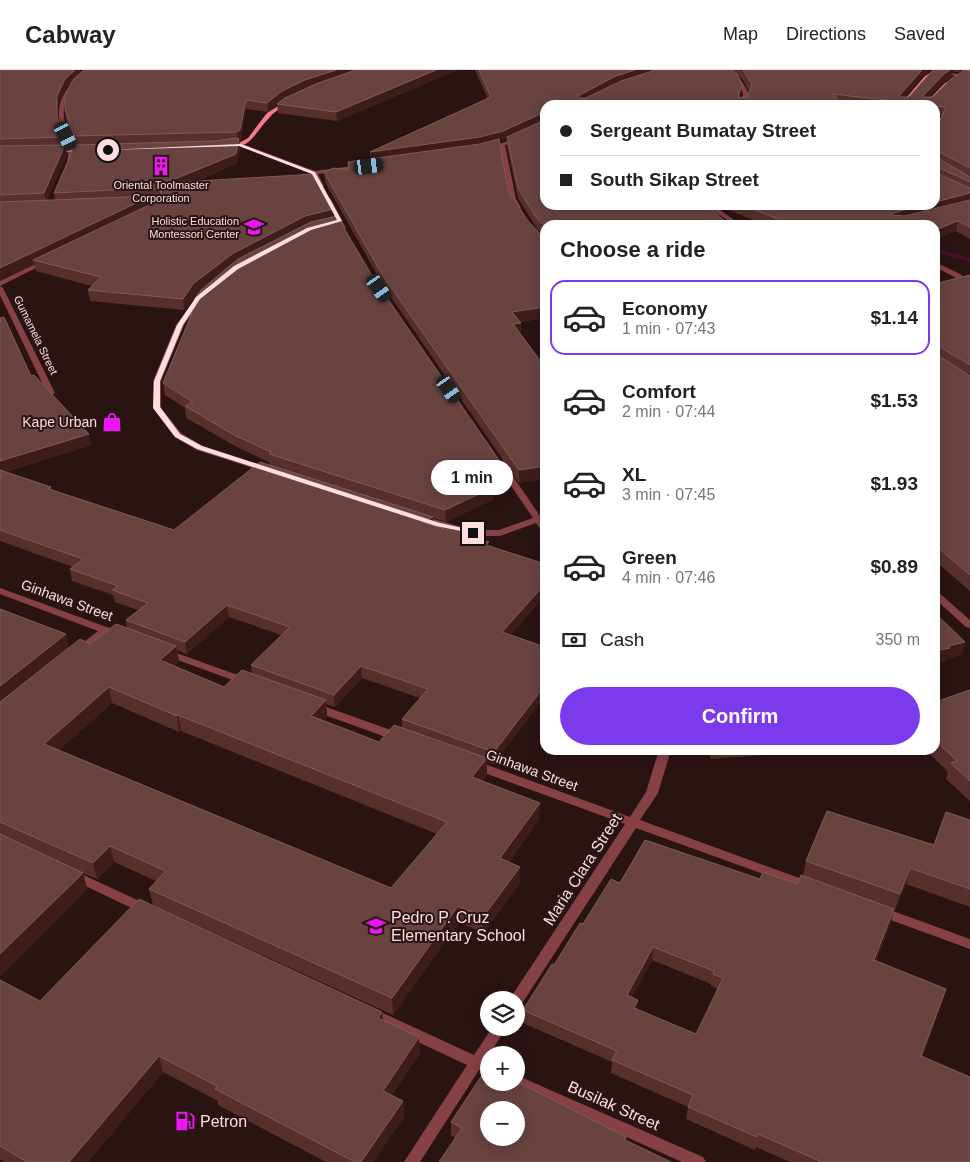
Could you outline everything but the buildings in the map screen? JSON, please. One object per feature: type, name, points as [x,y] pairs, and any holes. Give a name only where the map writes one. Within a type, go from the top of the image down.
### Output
[{"type":"main road","points":[[931,100],[936,93],[958,75],[969,70]]},
{"type":"main road","points":[[907,100],[927,77],[937,71]]},
{"type":"main road","points":[[215,147],[240,145],[250,139],[270,114],[294,99]]},
{"type":"main road","points":[[46,151],[92,150]]},
{"type":"street","points":[[67,168],[73,150],[60,121],[62,105],[67,92],[78,79],[91,70]]},
{"type":"street","points":[[724,70],[740,80],[746,94],[744,100]]},
{"type":"street","points":[[937,71],[970,77]]},
{"type":"street","points":[[480,150],[503,146],[525,136]]},
{"type":"street","points":[[240,145],[314,173],[369,166]]},
{"type":"street","points":[[503,146],[513,199],[521,215]]},
{"type":"street","points":[[314,173],[336,222],[349,238]]},
{"type":"street","points":[[716,210],[731,220]]},
{"type":"street","points":[[0,284],[56,256]]},
{"type":"street","points":[[940,266],[958,274],[962,279],[955,285],[940,289]]},
{"type":"street","points":[[213,284],[198,298],[180,325],[157,381],[157,408],[178,435],[200,448],[273,471]]},
{"type":"street","name":"Gumamela Street","points":[[0,288],[51,393]]},
{"type":"street","points":[[494,455],[540,516]]},
{"type":"street","points":[[411,516],[473,533],[500,533],[540,520]]},
{"type":"street","name":"Ginhawa Street","points":[[0,591],[133,640]]},
{"type":"street","points":[[940,599],[970,626]]},
{"type":"street","points":[[68,660],[105,630]]},
{"type":"street","points":[[152,647],[253,684]]},
{"type":"street","points":[[300,701],[411,742]]},
{"type":"street","name":"Maria Clara Street","points":[[523,991],[652,793],[663,755]]},
{"type":"street","name":"Ginhawa Street","points":[[466,762],[820,890]]},
{"type":"street","points":[[63,870],[153,912]]},
{"type":"street","points":[[867,907],[970,944]]},
{"type":"street","points":[[360,1009],[480,1065]]},
{"type":"street","points":[[412,1162],[480,1070]]},
{"type":"street","name":"Busilak Street","points":[[525,1084],[698,1162]]},
{"type":"waterway","points":[[940,251],[970,260]]},
{"type":"place","name":"Oriental Toolmaster Corporation","points":[[161,166]]},
{"type":"place","name":"Holistic Education Montessori Center","points":[[254,227]]},
{"type":"place","name":"Kape Urban","points":[[112,422]]},
{"type":"place","name":"Pedro P. Cruz Elementary School","points":[[376,926]]},
{"type":"place","name":"Petron","points":[[185,1121]]},
{"type":"route","points":[[108,150],[240,145],[314,173],[340,221],[309,229],[236,267],[198,298],[180,325],[157,381],[157,408],[178,435],[200,448],[438,525],[473,533]]}]
